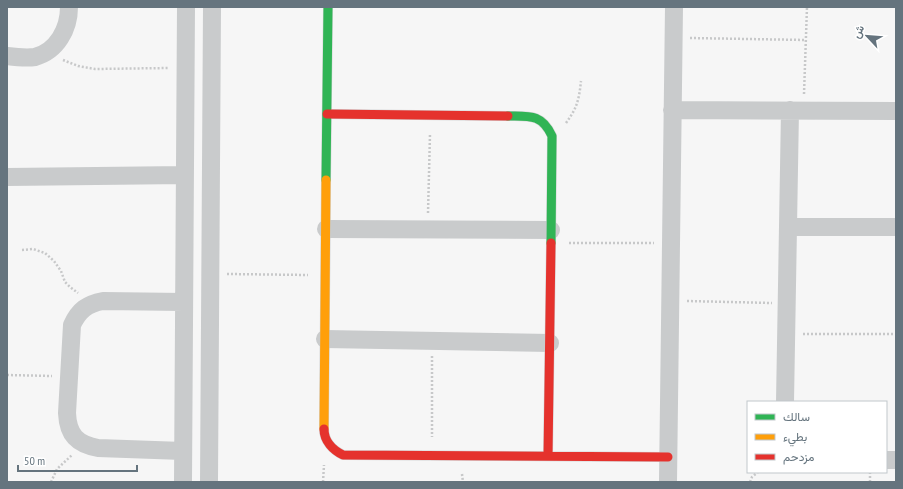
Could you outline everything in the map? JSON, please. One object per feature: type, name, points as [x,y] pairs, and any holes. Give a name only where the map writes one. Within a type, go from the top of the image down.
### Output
[{"type":"street","points":[[7,56],[34,57],[48,51],[58,41],[66,29],[70,7]]},
{"type":"street","points":[[183,482],[186,7]]},
{"type":"street","points":[[209,482],[212,7]]},
{"type":"street","points":[[328,7],[324,432],[330,447],[343,455],[668,457]]},
{"type":"street","points":[[668,482],[674,7]]},
{"type":"street","points":[[185,76],[211,85]]},
{"type":"street","points":[[672,110],[896,111]]},
{"type":"street","points":[[785,401],[788,227],[797,110]]},
{"type":"street","points":[[327,114],[524,116],[536,117],[547,124],[552,136],[548,456]]},
{"type":"street","points":[[7,177],[185,175]]},
{"type":"street","points":[[788,227],[896,227]]},
{"type":"street","points":[[326,229],[428,229],[551,236]]},
{"type":"street","points":[[183,451],[98,448],[88,446],[79,441],[72,433],[67,424],[67,413],[72,325],[84,308],[93,303],[103,301],[184,302]]},
{"type":"street","points":[[325,339],[550,343]]},
{"type":"path","points":[[797,110],[806,40],[807,7]]},
{"type":"path","points":[[673,38],[806,40]]},
{"type":"path","points":[[48,51],[62,60],[78,66],[95,69],[185,76]]},
{"type":"path","points":[[552,136],[565,126],[574,112],[579,97],[581,81]]},
{"type":"path","points":[[428,229],[430,115]]},
{"type":"path","points":[[551,236],[671,243]]},
{"type":"path","points":[[22,250],[33,249],[45,253],[54,261],[61,271],[65,282],[70,288],[93,303]]},
{"type":"path","points":[[210,274],[325,275]]},
{"type":"path","points":[[670,301],[787,303]]},
{"type":"path","points":[[786,334],[896,334]]},
{"type":"path","points":[[432,341],[433,456]]},
{"type":"path","points":[[7,375],[69,377]]},
{"type":"path","points":[[51,482],[57,469],[74,454],[88,446]]},
{"type":"path","points":[[750,482],[752,477],[757,473]]},
{"type":"traffic: fast","points":[[326,180],[328,7]]},
{"type":"traffic: fast","points":[[508,116],[523,116],[539,120],[544,124],[552,136],[551,243]]},
{"type":"traffic: slow","points":[[324,429],[326,180]]},
{"type":"traffic: jam","points":[[327,114],[508,116]]},
{"type":"traffic: jam","points":[[548,456],[551,243]]},
{"type":"traffic: jam","points":[[324,429],[327,441],[336,451],[343,455],[668,457]]}]
